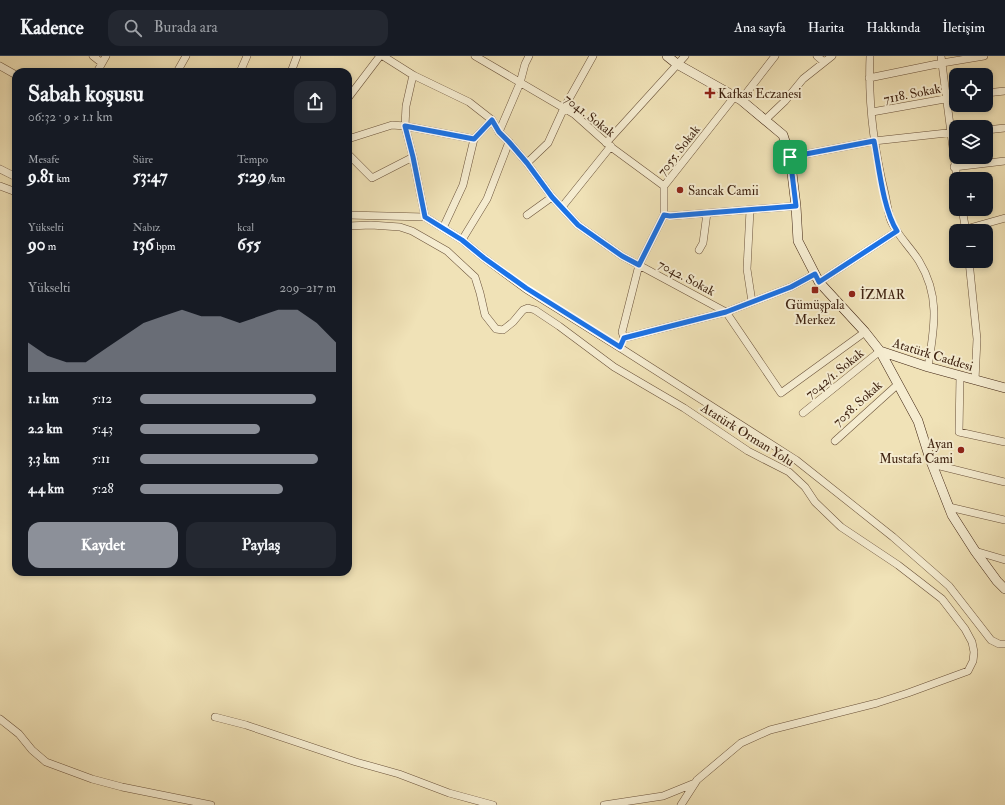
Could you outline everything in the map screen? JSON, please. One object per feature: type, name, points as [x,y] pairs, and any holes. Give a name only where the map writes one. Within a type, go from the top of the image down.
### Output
[{"type":"main road","name":"Atatürk Caddesi","points":[[667,56],[677,64],[738,98],[783,135],[790,157],[796,206],[798,241],[817,278],[880,351],[928,367],[1005,388]]},
{"type":"main road","name":"7058. Sokak","points":[[880,351],[897,385],[918,421],[932,464],[952,515],[975,551],[997,581],[1005,589]]},
{"type":"street","points":[[93,56],[102,63]]},
{"type":"street","points":[[99,68],[106,56]]},
{"type":"street","points":[[179,68],[186,56]]},
{"type":"street","points":[[242,68],[248,56]]},
{"type":"street","points":[[292,68],[297,56]]},
{"type":"street","points":[[352,93],[382,56]]},
{"type":"street","name":"7042. Sokak","points":[[382,56],[414,75],[469,102],[492,120],[499,132],[527,163],[552,197],[578,225],[622,256],[726,312],[781,394],[865,332]]},
{"type":"street","points":[[499,132],[529,56]]},
{"type":"street","points":[[527,163],[548,143],[564,108],[593,56]]},
{"type":"street","points":[[562,207],[608,144],[685,56]]},
{"type":"street","name":"7055. Sokak","points":[[620,347],[624,338],[622,332],[639,265],[664,215],[664,186],[738,98],[776,56]]},
{"type":"street","points":[[817,56],[824,62]]},
{"type":"street","points":[[765,120],[785,101],[803,79],[832,56]]},
{"type":"street","points":[[870,56],[869,94],[874,141],[891,221],[919,262],[929,284],[935,314],[928,367]]},
{"type":"street","points":[[869,78],[941,59],[984,56]]},
{"type":"street","name":"7041. Sokak","points":[[477,57],[574,114],[608,144],[664,186]]},
{"type":"street","points":[[941,59],[950,120]]},
{"type":"street","points":[[0,66],[12,73]]},
{"type":"street","points":[[414,75],[406,106],[405,126],[425,217]]},
{"type":"street","points":[[993,92],[1005,91]]},
{"type":"street","name":"7118. Sokak","points":[[872,112],[949,98]]},
{"type":"street","points":[[443,228],[463,185],[474,139],[492,120]]},
{"type":"street","points":[[352,138],[392,125],[405,126],[474,139]]},
{"type":"street","points":[[993,129],[1005,128]]},
{"type":"street","points":[[790,157],[874,141],[949,133]]},
{"type":"street","points":[[462,240],[488,199],[509,142]]},
{"type":"street","points":[[352,158],[372,178],[413,157]]},
{"type":"street","points":[[955,172],[954,166],[1005,161]]},
{"type":"street","points":[[0,170],[12,175]]},
{"type":"street","points":[[0,186],[12,190]]},
{"type":"street","points":[[527,215],[552,197]]},
{"type":"street","points":[[664,215],[670,216],[796,206]]},
{"type":"street","points":[[750,210],[747,269],[752,302]]},
{"type":"street","points":[[699,250],[703,243],[707,213]]},
{"type":"street","points":[[352,215],[425,217],[462,240],[526,288],[796,460],[898,542],[949,586],[991,640],[999,644],[1005,644]]},
{"type":"street","points":[[986,224],[1005,218]]},
{"type":"street","name":"Atatürk Orman Yolu","points":[[352,226],[370,225],[400,227],[428,239],[447,251],[475,277],[485,315],[496,329],[503,330],[513,322],[523,310],[528,308],[536,310],[614,368],[684,408],[748,451],[789,472],[805,487],[816,502],[841,527],[898,565],[942,599],[965,629],[972,642],[974,652],[973,660],[968,670],[877,703],[770,730],[741,743],[695,783],[681,805]]},
{"type":"street","points":[[624,338],[726,312],[817,278],[897,231]]},
{"type":"street","points":[[970,268],[977,339],[975,380]]},
{"type":"street","name":"7042/1. Sokak","points":[[803,413],[880,351]]},
{"type":"street","points":[[960,376],[959,432],[1005,442]]},
{"type":"street","name":"7058. Sokak","points":[[835,441],[897,385]]},
{"type":"street","points":[[932,464],[1005,482]]},
{"type":"street","points":[[949,507],[1005,520]]},
{"type":"street","points":[[975,551],[1005,560]]},
{"type":"street","points":[[216,717],[246,725],[356,762],[399,774],[449,793],[493,805]]},
{"type":"street","points":[[0,720],[18,734],[32,750],[46,762],[92,779],[122,787],[210,805]]},
{"type":"street","points":[[604,805],[663,796],[695,783]]},
{"type":"place","name":"Kafkas Eczanesi","points":[[710,93]]},
{"type":"place","name":"Sancak Camii","points":[[680,190]]},
{"type":"place","name":"Gümüşpala Merkez","points":[[815,290]]},
{"type":"place","name":"İZMAR","points":[[852,294]]},
{"type":"place","name":"Ayan Mustafa Cami","points":[[961,450]]},
{"type":"route","points":[[492,120],[499,132],[527,163],[552,197],[578,225],[622,256],[639,265],[664,215],[670,216],[796,206],[790,157],[874,141],[891,221],[897,231],[819,282],[815,274],[791,287],[726,312],[624,338],[620,347],[526,288],[462,240],[425,217],[405,126],[474,139],[492,120]]}]
